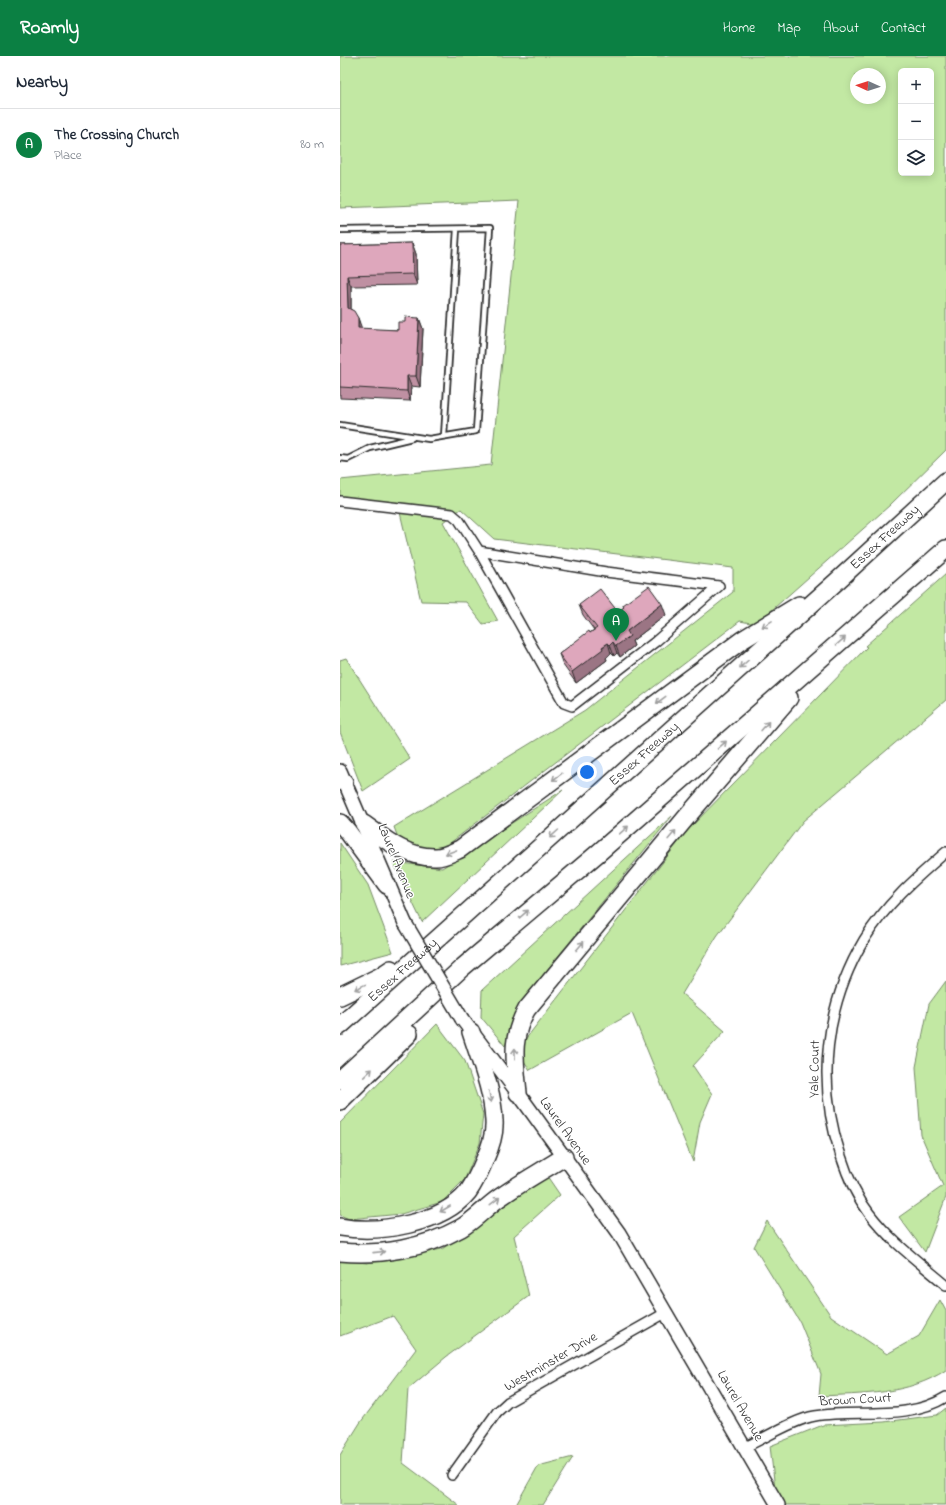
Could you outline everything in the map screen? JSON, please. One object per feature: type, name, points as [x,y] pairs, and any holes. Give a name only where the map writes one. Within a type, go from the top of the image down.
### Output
[{"type":"highway","name":"Essex Freeway","points":[[340,1026],[836,582],[946,481]]},
{"type":"highway","points":[[340,1080],[509,927],[597,854],[946,550]]},
{"type":"highway","points":[[364,824],[400,850],[422,856],[438,857],[460,849],[742,640],[836,582]]},
{"type":"highway","points":[[518,1093],[514,1055],[515,1042],[517,1029],[527,1009],[685,819],[824,656]]},
{"type":"highway","points":[[340,823],[387,885]]},
{"type":"highway","points":[[340,996],[379,977],[459,918]]},
{"type":"highway","points":[[340,1100],[470,973],[509,927]]},
{"type":"highway","points":[[340,1227],[351,1229],[376,1229],[406,1225],[432,1217],[450,1207],[467,1193],[479,1174],[490,1147],[494,1122],[489,1091],[467,1026]]},
{"type":"highway","points":[[340,1252],[377,1253],[405,1248],[435,1239],[461,1227],[500,1197],[564,1157]]},
{"type":"main road","name":"Laurel Avenue","points":[[341,778],[364,824],[387,885],[405,923],[467,1026],[518,1093],[619,1233],[667,1312],[778,1505]]},
{"type":"street","points":[[340,501],[452,514],[459,520],[479,551],[564,703],[572,706],[655,642],[719,586],[606,572],[479,551]]},
{"type":"street","name":"Yale Court","points":[[946,852],[915,879],[880,918],[852,962],[841,986],[834,1011],[829,1037],[826,1070],[830,1115],[836,1141],[855,1190],[868,1212],[892,1238],[946,1285]]},
{"type":"street","name":"Westminster Drive","points":[[452,1475],[497,1412],[508,1402],[667,1312]]},
{"type":"street","name":"Brown Court","points":[[745,1447],[812,1416],[834,1413],[904,1411],[921,1407],[946,1397]]},
{"type":"lane","points":[[340,230],[490,228],[476,431],[429,439],[340,425]]},
{"type":"lane","points":[[444,436],[457,229]]},
{"type":"lane","points":[[340,458],[348,459],[370,448],[416,437]]},
{"type":"green space","points":[[340,56],[946,56],[946,450],[890,505],[756,624],[740,621],[437,853],[398,838],[394,827],[585,710],[733,592],[733,568],[494,539],[461,509],[443,522],[498,621],[483,624],[466,602],[421,601],[398,504],[340,498],[340,480],[491,465],[519,201],[340,208]]},
{"type":"green space","points":[[946,574],[946,700],[803,821],[717,936],[682,994],[725,1031],[693,1066],[712,1094],[700,1122],[693,1162],[632,1013],[530,1070],[522,1058],[521,1045],[687,831],[867,647],[865,646]]},
{"type":"green space","points":[[346,658],[410,759],[363,791],[340,732],[340,660]]},
{"type":"green space","points":[[563,790],[422,922],[393,862],[442,868]]},
{"type":"green space","points":[[672,816],[521,1002],[505,1046],[481,1017],[482,990]]},
{"type":"green space","points":[[340,843],[368,885],[393,952],[340,966]]},
{"type":"green space","points":[[946,981],[946,1197],[925,1252],[899,1217],[943,1186],[921,1135],[916,1067],[929,1004]]},
{"type":"green space","points":[[437,1024],[465,1061],[483,1114],[480,1143],[465,1179],[442,1202],[401,1214],[349,1219],[340,1215],[340,1123]]},
{"type":"green space","points":[[547,1176],[560,1195],[514,1236],[529,1296],[446,1357],[408,1389],[403,1463],[459,1505],[340,1505],[340,1455],[360,1423],[416,1349],[393,1316],[340,1336],[340,1260],[367,1263],[442,1249]]},
{"type":"green space","points":[[767,1221],[831,1316],[887,1354],[919,1336],[940,1300],[946,1311],[946,1370],[931,1378],[900,1389],[884,1392],[819,1396],[821,1374],[800,1322],[754,1247]]},
{"type":"green space","points":[[946,1408],[946,1505],[785,1505],[775,1489],[770,1446],[823,1425],[884,1422],[937,1415]]},
{"type":"green space","points":[[573,1457],[543,1505],[516,1505],[538,1466]]},
{"type":"building","points":[[412,243],[413,274],[347,276],[348,308],[354,311],[358,318],[358,328],[398,330],[398,322],[405,322],[405,317],[419,318],[416,376],[407,376],[407,391],[340,387],[340,245]]},
{"type":"building","points":[[649,586],[662,604],[627,631],[630,636],[616,646],[613,642],[610,645],[608,643],[602,647],[603,649],[572,672],[559,654],[589,631],[590,633],[597,628],[579,605],[600,589],[618,612],[624,607],[623,605]]},
{"type":"place","name":"The Crossing Church","points":[[616,641]]}]
